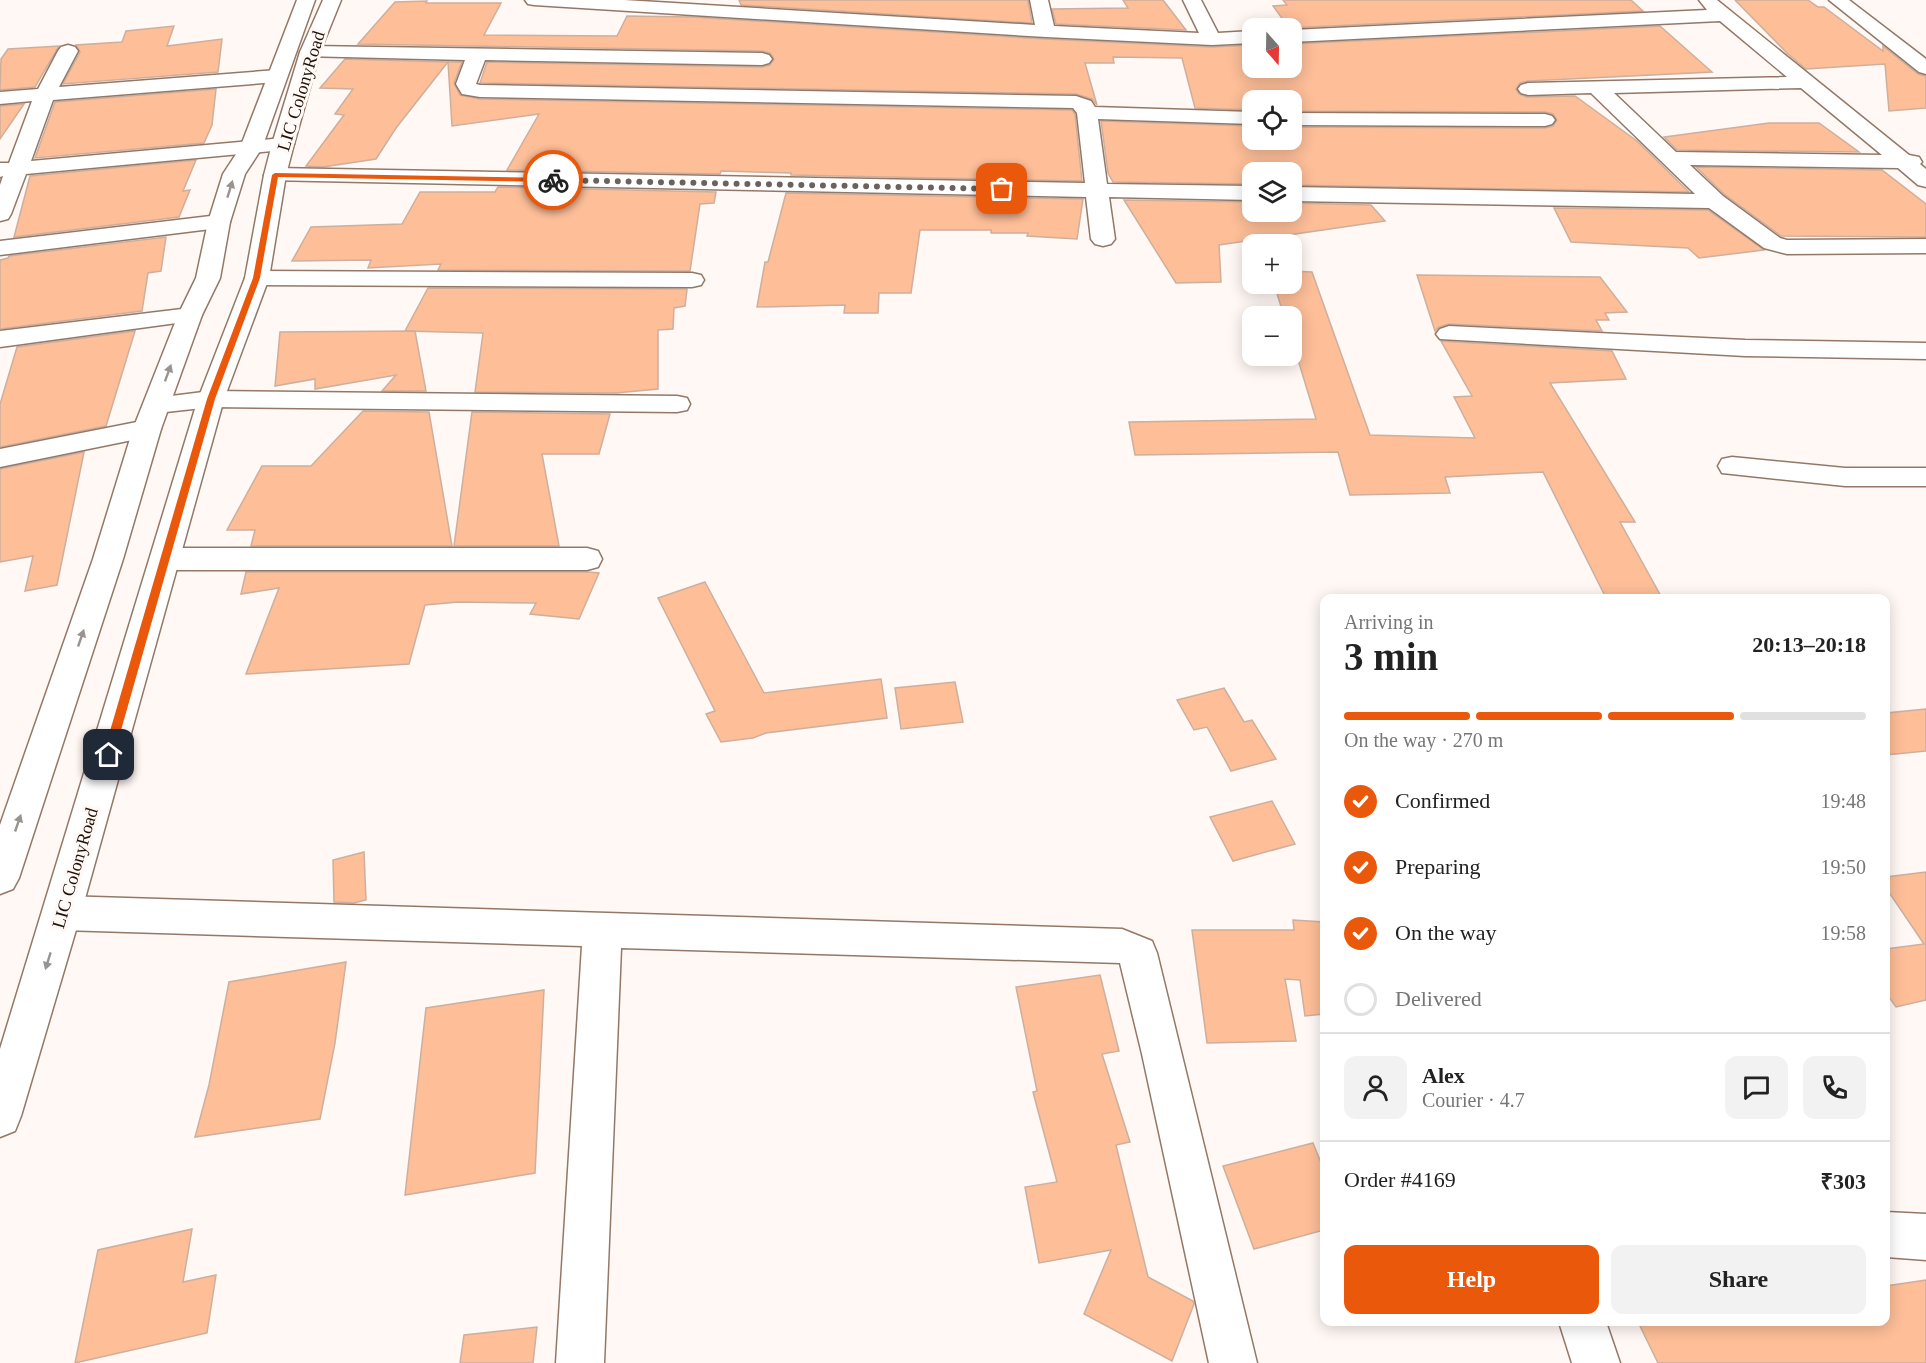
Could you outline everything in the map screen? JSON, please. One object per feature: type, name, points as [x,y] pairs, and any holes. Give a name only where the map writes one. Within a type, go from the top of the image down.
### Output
[{"type":"street","name":"LIC ColonyRoad","points":[[3,862],[108,559],[152,417],[190,315],[208,278],[219,222],[234,174],[251,148],[306,0]]},
{"type":"street","name":"LIC ColonyRoad","points":[[0,1116],[62,914],[211,399],[256,278],[283,144],[310,52],[332,0]]},
{"type":"street","points":[[534,0],[671,4],[1046,32],[1212,39],[1242,38]]},
{"type":"street","points":[[1039,0],[1046,32]]},
{"type":"street","points":[[1192,0],[1212,39]]},
{"type":"street","points":[[1706,0],[1926,180]]},
{"type":"street","points":[[1838,0],[1926,68]]},
{"type":"street","points":[[1302,36],[1724,15]]},
{"type":"street","points":[[0,214],[8,169],[68,51]]},
{"type":"street","points":[[310,52],[762,59]]},
{"type":"street","points":[[477,54],[466,84],[469,90],[1076,102],[1084,105],[1087,113],[1102,239]]},
{"type":"street","points":[[0,98],[277,75]]},
{"type":"street","points":[[1528,89],[1807,82]]},
{"type":"street","points":[[1597,87],[1715,201],[1772,243],[1787,247],[1926,246]]},
{"type":"street","points":[[1087,113],[1242,118]]},
{"type":"street","points":[[1302,119],[1545,120]]},
{"type":"street","points":[[8,169],[283,144]]},
{"type":"street","points":[[1670,158],[1926,162]]},
{"type":"street","points":[[275,175],[1242,193]]},
{"type":"street","points":[[1302,194],[1715,201]]},
{"type":"street","points":[[0,248],[219,222]]},
{"type":"street","points":[[256,278],[692,280]]},
{"type":"street","points":[[0,339],[190,315]]},
{"type":"street","points":[[1449,334],[1745,348],[1926,351]]},
{"type":"street","points":[[0,458],[211,399],[677,404]]},
{"type":"street","points":[[1732,466],[1845,477],[1926,477]]},
{"type":"street","points":[[166,559],[587,559]]},
{"type":"street","points":[[62,914],[1122,946],[1138,953],[1233,1363]]},
{"type":"street","points":[[580,1363],[602,932]]},
{"type":"street","points":[[1890,1235],[1926,1237]]},
{"type":"street","points":[[1584,1326],[1596,1363]]},
{"type":"building","points":[[739,0],[1028,0],[1032,23],[741,5]]},
{"type":"building","points":[[1123,0],[1163,0],[1186,30],[1056,24],[1052,9],[1128,8]]},
{"type":"building","points":[[1283,0],[1631,0],[1643,11],[1302,27],[1302,18],[1282,18],[1273,6],[1287,5]]},
{"type":"building","points":[[1735,0],[1808,0],[1818,7],[1824,7],[1883,51],[1883,46],[1918,74],[1926,76],[1926,108],[1889,111],[1885,64],[1806,69]]},
{"type":"building","points":[[395,2],[501,3],[484,35],[617,36],[627,16],[693,17],[1212,47],[1242,46],[1242,78],[1302,78],[1302,44],[1660,26],[1712,72],[1528,81],[1520,83],[1516,89],[1519,94],[1527,97],[1575,96],[1637,141],[1689,192],[1302,185],[1302,162],[1242,162],[1242,184],[1113,182],[1108,173],[1101,121],[1242,126],[1242,150],[1302,150],[1302,127],[1545,128],[1553,126],[1557,120],[1553,114],[1545,112],[1302,111],[1302,90],[1242,90],[1242,110],[1195,108],[1182,58],[1113,57],[1114,63],[1085,63],[1097,105],[1092,99],[1076,94],[480,83],[487,62],[762,67],[770,65],[774,59],[770,53],[762,51],[358,44]]},
{"type":"building","points":[[174,26],[167,46],[222,39],[218,72],[63,84],[80,52],[76,45],[122,42],[126,31]]},
{"type":"building","points":[[59,46],[35,87],[0,90],[1,59],[8,49]]},
{"type":"building","points":[[345,59],[448,62],[396,128],[376,159],[323,167],[306,166],[344,115],[335,114],[353,89],[320,88]]},
{"type":"building","points":[[448,62],[462,62],[454,83],[460,95],[480,99],[1072,110],[1075,114],[1082,181],[791,175],[791,173],[721,171],[720,174],[507,170],[539,114],[452,126]]},
{"type":"building","points":[[216,89],[212,125],[204,143],[35,158],[55,102]]},
{"type":"building","points":[[24,104],[0,139],[0,106]]},
{"type":"building","points":[[1769,123],[1819,123],[1859,152],[1677,150],[1664,137]]},
{"type":"building","points":[[196,160],[183,191],[190,190],[179,217],[14,237],[30,176]]},
{"type":"building","points":[[1696,167],[1882,170],[1926,204],[1926,237],[1781,236],[1724,194]]},
{"type":"building","points":[[498,187],[716,192],[714,203],[700,204],[690,271],[438,270],[441,264],[368,268],[371,260],[292,261],[311,227],[402,224],[420,192],[495,192]]},
{"type":"building","points":[[786,193],[1083,199],[1077,239],[1027,236],[1028,233],[991,233],[991,230],[920,230],[911,293],[879,293],[878,313],[844,313],[845,305],[757,307],[765,262],[768,262]]},
{"type":"building","points":[[1124,200],[1242,202],[1242,222],[1302,222],[1302,203],[1371,205],[1385,221],[1295,234],[1242,234],[1242,242],[1219,245],[1221,282],[1176,283]]},
{"type":"building","points":[[1554,208],[1708,210],[1764,250],[1699,258],[1688,248],[1571,242]]},
{"type":"building","points":[[166,237],[161,271],[148,273],[142,311],[0,329],[0,260],[9,256]]},
{"type":"building","points":[[1302,272],[1312,272],[1370,435],[1475,438],[1454,397],[1472,396],[1441,341],[1612,351],[1626,379],[1550,383],[1635,522],[1620,522],[1660,594],[1604,594],[1543,472],[1445,477],[1450,493],[1350,495],[1338,452],[1135,455],[1129,422],[1316,419],[1300,366],[1302,366],[1302,306],[1281,306],[1277,294],[1302,294]]},
{"type":"building","points":[[1417,275],[1600,277],[1627,312],[1605,313],[1609,320],[1596,320],[1602,331],[1449,324],[1435,331]]},
{"type":"building","points":[[428,288],[687,289],[685,306],[674,308],[673,329],[658,330],[658,389],[616,393],[475,392],[483,333],[405,331]]},
{"type":"building","points":[[135,331],[106,426],[0,447],[0,404],[17,347]]},
{"type":"building","points":[[415,331],[426,391],[382,391],[396,375],[315,389],[315,379],[275,386],[280,332]]},
{"type":"building","points":[[363,411],[429,412],[452,546],[251,546],[255,530],[227,530],[262,466],[311,466]]},
{"type":"building","points":[[472,412],[610,414],[599,454],[542,454],[559,546],[454,546]]},
{"type":"building","points":[[84,452],[57,585],[25,591],[33,556],[0,562],[0,469]]},
{"type":"building","points":[[246,572],[599,573],[579,619],[530,614],[536,603],[458,602],[425,605],[409,664],[246,674],[279,588],[241,594]]},
{"type":"building","points":[[705,582],[764,693],[881,679],[887,718],[766,733],[753,738],[721,742],[706,714],[715,711],[658,598]]},
{"type":"building","points":[[955,682],[963,722],[901,729],[895,688]]},
{"type":"building","points":[[1224,688],[1244,722],[1252,720],[1276,759],[1231,771],[1207,727],[1194,730],[1177,700]]},
{"type":"building","points":[[1926,709],[1926,751],[1890,755],[1890,713]]},
{"type":"building","points":[[1272,801],[1295,844],[1233,861],[1210,817]]},
{"type":"building","points":[[364,852],[366,900],[354,903],[334,902],[333,860]]},
{"type":"building","points":[[1926,872],[1926,1000],[1896,1007],[1890,999],[1890,948],[1924,944],[1890,894],[1890,876]]},
{"type":"building","points":[[1293,920],[1320,922],[1320,1014],[1305,1016],[1300,980],[1285,979],[1296,1041],[1207,1043],[1192,930],[1294,930]]},
{"type":"building","points":[[346,962],[335,1043],[320,1119],[195,1137],[209,1085],[229,982]]},
{"type":"building","points":[[1100,975],[1119,1051],[1102,1054],[1130,1142],[1116,1145],[1148,1277],[1193,1301],[1194,1304],[1172,1361],[1084,1314],[1111,1250],[1039,1263],[1025,1187],[1057,1182],[1033,1092],[1037,1091],[1016,987]]},
{"type":"building","points":[[544,990],[535,1173],[405,1195],[426,1008]]},
{"type":"building","points":[[1313,1143],[1320,1160],[1320,1231],[1254,1249],[1223,1166]]},
{"type":"building","points":[[192,1229],[183,1282],[216,1275],[207,1333],[75,1363],[98,1250]]},
{"type":"building","points":[[1926,1280],[1926,1363],[1658,1363],[1640,1326],[1890,1326],[1890,1285]]},
{"type":"building","points":[[537,1327],[533,1363],[460,1363],[464,1335]]},
{"type":"way so far","points":[[553,180],[1002,189]]},
{"type":"route","points":[[109,755],[211,399],[256,278],[275,175],[553,180]]}]
